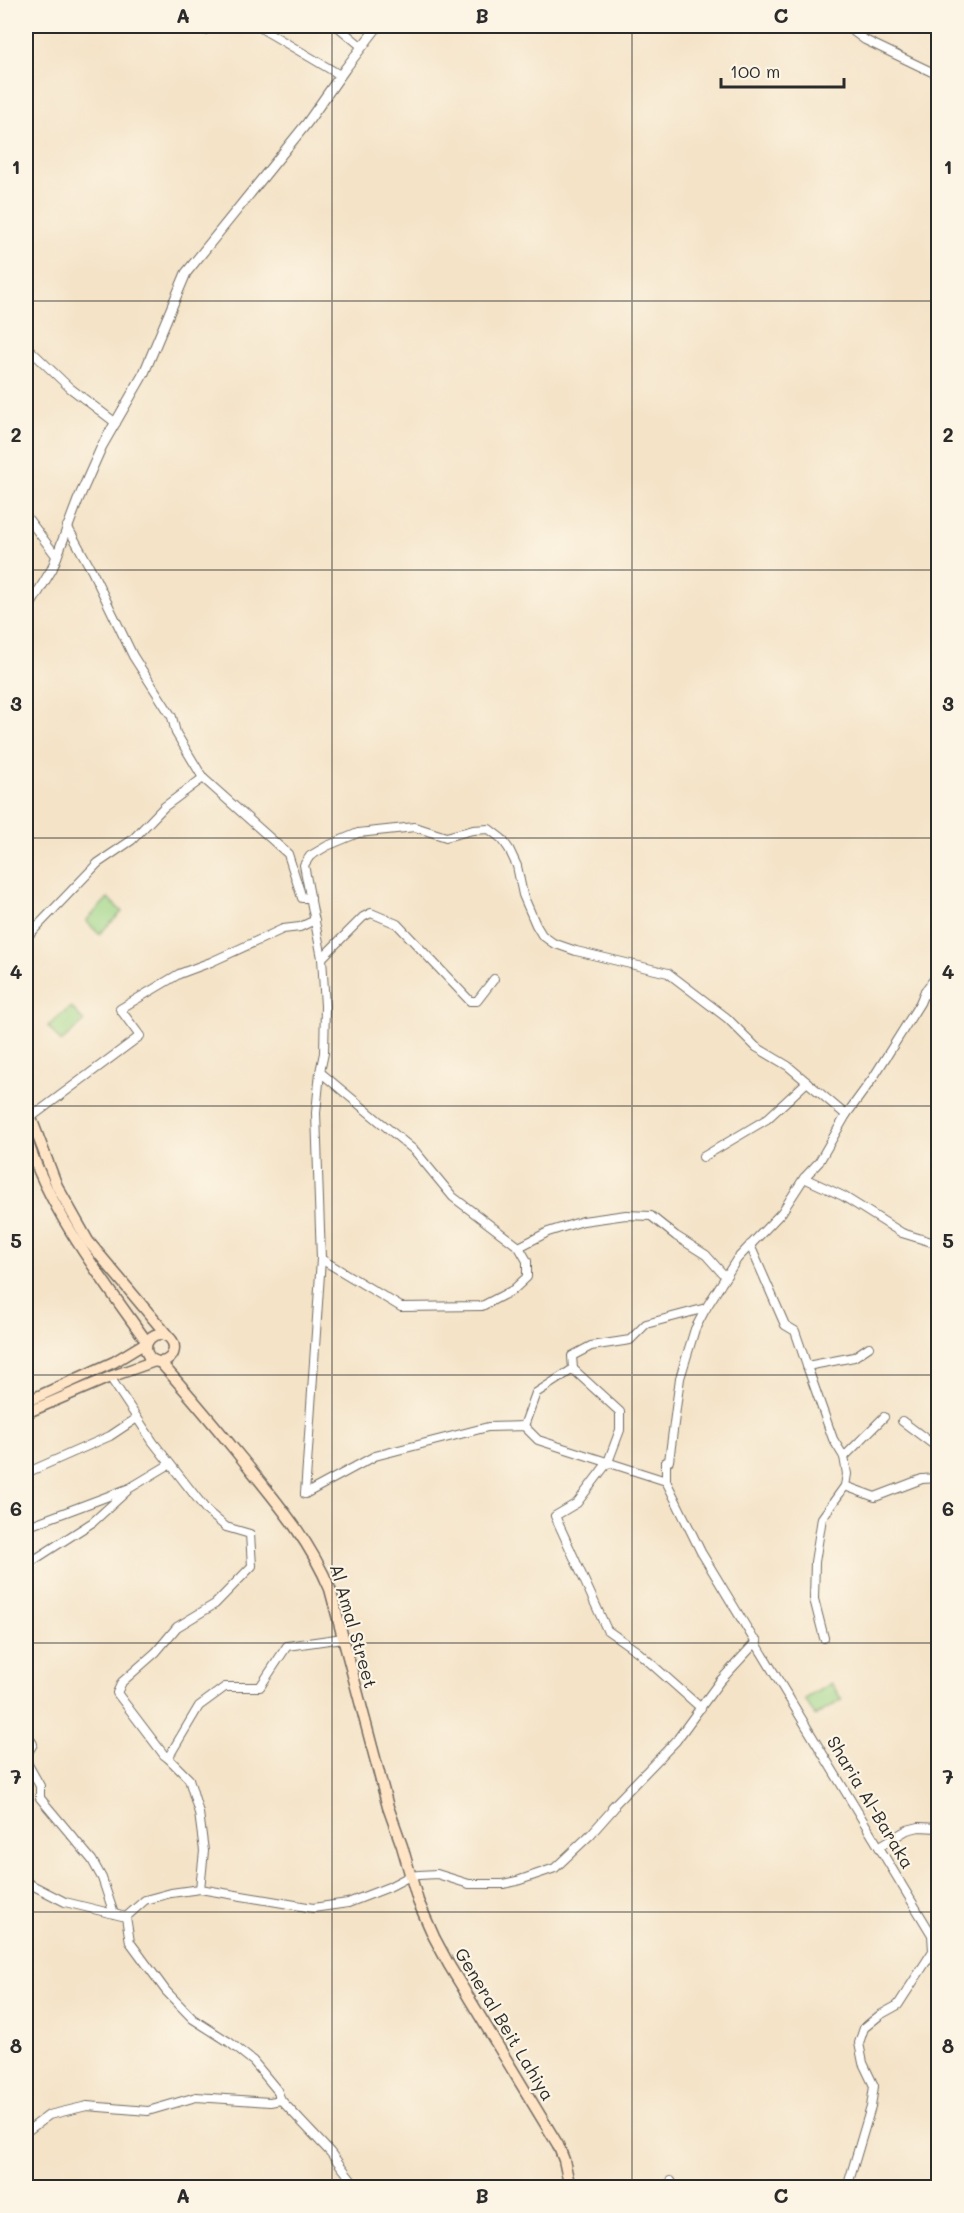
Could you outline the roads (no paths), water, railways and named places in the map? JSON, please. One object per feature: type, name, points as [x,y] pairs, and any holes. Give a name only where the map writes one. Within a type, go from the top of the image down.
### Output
[{"type":"main road","points":[[26,1105],[57,1186],[88,1241],[174,1342],[174,1352],[169,1360],[110,1377],[26,1413]]},
{"type":"main road","points":[[26,1137],[53,1200],[106,1284],[147,1342],[146,1351],[157,1362]]},
{"type":"main road","points":[[26,1402],[114,1362],[157,1334],[167,1335]]},
{"type":"main road","name":"Al Amal Street","points":[[157,1362],[191,1396],[302,1535],[319,1564],[330,1589],[385,1797],[410,1876]]},
{"type":"main road","name":"General Beit Lahiya","points":[[410,1876],[418,1901],[444,1956],[558,2145],[570,2187]]},
{"type":"street","points":[[261,26],[264,30],[340,75]]},
{"type":"street","points":[[337,26],[362,46]]},
{"type":"street","points":[[26,612],[52,569],[67,526],[102,446],[144,373],[186,273],[307,123],[378,26]]},
{"type":"street","points":[[846,26],[865,40],[939,75]]},
{"type":"street","points":[[26,346],[70,388],[116,423]]},
{"type":"street","points":[[26,516],[57,557]]},
{"type":"street","points":[[67,526],[97,581],[133,656],[172,717],[176,733],[204,778],[288,854],[302,898],[311,898]]},
{"type":"street","points":[[26,938],[98,863],[132,840],[164,807],[204,778]]},
{"type":"street","points":[[846,1115],[788,1066],[756,1047],[727,1018],[668,973],[576,951],[553,943],[542,934],[536,925],[523,895],[517,866],[509,849],[502,839],[489,829],[473,830],[446,837],[415,827],[358,833],[341,838],[310,856],[304,865],[322,958],[324,1053],[316,1113],[321,1259],[305,1494],[375,1456],[488,1427],[524,1426],[538,1440],[666,1481],[666,1462],[669,1461],[680,1378],[695,1329],[706,1308],[737,1259],[782,1212],[804,1178],[819,1162],[846,1115],[873,1078],[926,991],[939,974]]},
{"type":"street","points":[[322,958],[363,917],[371,913],[397,924],[470,1001],[477,1001],[494,980]]},
{"type":"street","points":[[30,1118],[140,1035],[120,1009],[179,974],[283,930],[300,927],[315,920]]},
{"type":"street","points":[[926,991],[939,1003]]},
{"type":"street","points":[[320,1072],[414,1151],[453,1197],[519,1247],[527,1261],[527,1277],[513,1290],[482,1306],[401,1307],[321,1259]]},
{"type":"street","points":[[703,1157],[767,1119],[807,1082]]},
{"type":"street","points":[[804,1178],[843,1196],[902,1233],[939,1244]]},
{"type":"street","points":[[519,1247],[548,1232],[583,1221],[626,1215],[651,1216],[676,1236],[706,1255],[722,1273],[727,1275]]},
{"type":"street","points":[[750,1245],[784,1326],[795,1331],[833,1439],[844,1457],[847,1474],[845,1486],[822,1518],[815,1562],[814,1599],[824,1638]]},
{"type":"street","points":[[701,1708],[638,1652],[607,1630],[555,1516],[577,1503],[608,1462],[620,1430],[620,1412],[573,1369],[572,1356],[591,1347],[630,1340],[646,1324],[706,1308]]},
{"type":"street","points":[[807,1366],[854,1356],[869,1347]]},
{"type":"street","points":[[524,1426],[536,1393],[573,1369]]},
{"type":"street","points":[[110,1377],[170,1464],[207,1511],[226,1527],[250,1534],[252,1566],[215,1604],[177,1627],[156,1652],[122,1682],[117,1693],[164,1755],[189,1779],[199,1813],[204,1851],[200,1889]]},
{"type":"street","points":[[844,1457],[884,1417]]},
{"type":"street","points":[[26,1473],[110,1436],[137,1418]]},
{"type":"street","points":[[902,1421],[939,1448]]},
{"type":"street","points":[[26,1527],[130,1488],[170,1464]]},
{"type":"street","points":[[845,1486],[875,1497],[922,1479],[939,1478]]},
{"type":"street","name":"Sharia Al-Baraka","points":[[666,1481],[701,1552],[757,1641],[932,1935],[933,1951],[898,2005],[880,2015],[864,2028],[859,2043],[863,2063],[874,2086],[871,2107],[847,2187]]},
{"type":"street","points":[[26,1565],[93,1522],[130,1488]]},
{"type":"street","points":[[168,1758],[199,1706],[225,1687],[260,1688],[287,1646],[343,1638]]},
{"type":"street","points":[[126,1917],[145,1900],[200,1889],[313,1908],[348,1903],[410,1876],[437,1874],[469,1884],[503,1884],[555,1868],[591,1834],[614,1808],[612,1807],[676,1741],[720,1681],[757,1641]]},
{"type":"street","points":[[26,1732],[33,1744],[26,1756]]},
{"type":"street","points":[[26,1761],[40,1786],[40,1798],[92,1860],[102,1878],[114,1914]]},
{"type":"street","points":[[879,1846],[907,1830],[919,1827],[939,1828]]},
{"type":"street","points":[[26,1882],[65,1902],[126,1917]]},
{"type":"street","points":[[126,1917],[130,1942],[166,1991],[193,2019],[229,2042],[252,2061],[277,2090],[281,2100],[330,2152],[358,2187]]},
{"type":"street","points":[[26,2132],[49,2115],[87,2106],[148,2111],[196,2097],[270,2102],[281,2100]]}]
